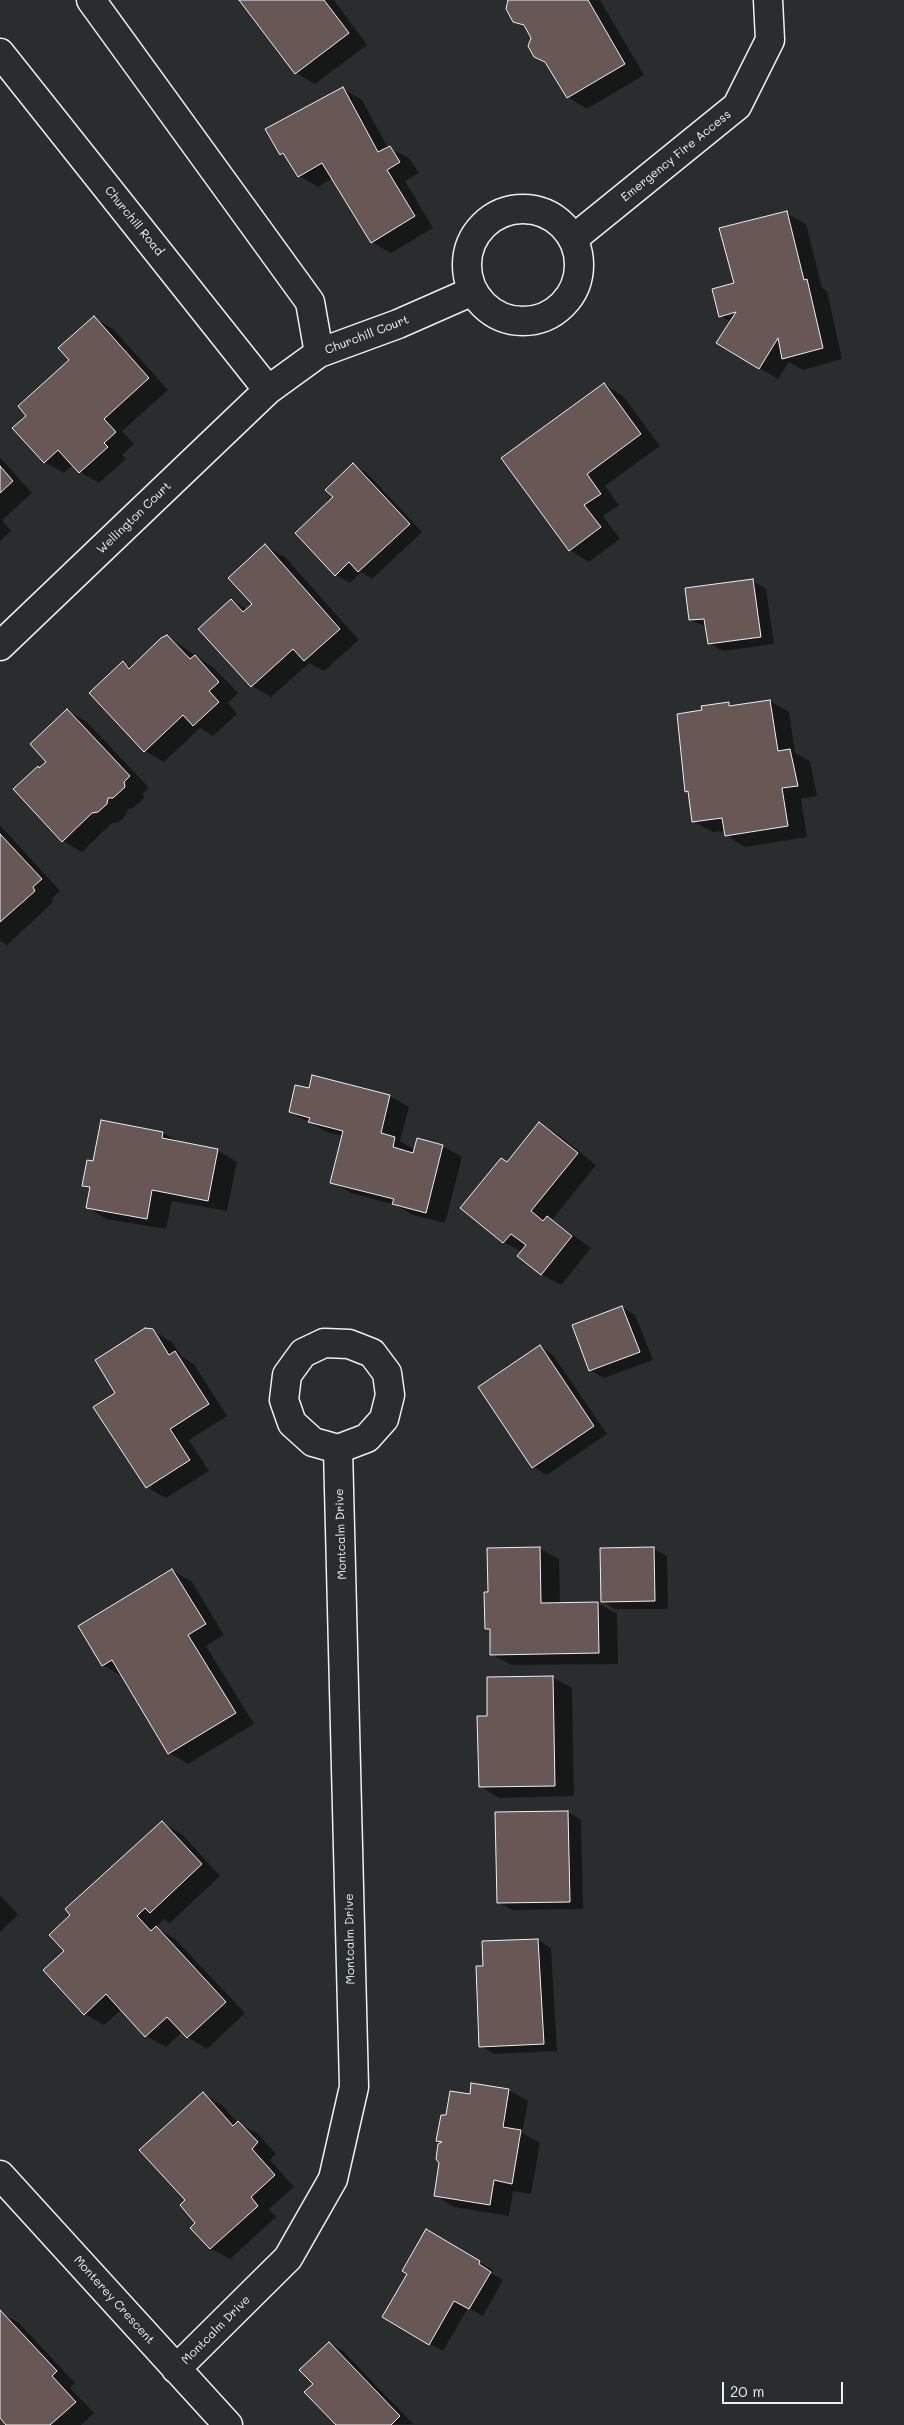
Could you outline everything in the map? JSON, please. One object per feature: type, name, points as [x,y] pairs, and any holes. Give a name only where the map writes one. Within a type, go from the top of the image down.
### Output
[{"type":"street","points":[[92,0],[310,302],[319,353]]},
{"type":"street","name":"Emergency Fire Access","points":[[573,239],[737,106],[770,40],[768,0]]},
{"type":"street","name":"Churchill Road","points":[[0,53],[268,390]]},
{"type":"street","points":[[514,209],[532,209],[550,215],[566,228],[573,239],[580,264],[577,283],[567,300],[552,313],[534,320],[515,321],[498,315],[483,305],[473,291],[467,274],[467,256],[472,239],[482,225],[497,215],[514,209]]},
{"type":"street","name":"Churchill Court","points":[[268,390],[319,353],[398,324],[473,291]]},
{"type":"street","name":"Wellington Court","points":[[0,646],[268,390]]},
{"type":"street","name":"Montcalm Drive","points":[[176,2369],[288,2258],[333,2179],[354,2087],[338,1449]]},
{"type":"street","name":"Monterey Crescent","points":[[0,2175],[228,2425]]},
{"type":"building","points":[[239,0],[324,0],[349,33],[295,74]]},
{"type":"building","points":[[508,0],[588,0],[625,64],[567,98],[545,62],[534,57],[528,46],[531,38],[524,25],[513,22],[506,9]]},
{"type":"building","points":[[343,87],[378,152],[390,146],[400,162],[387,170],[415,216],[371,243],[322,163],[298,177],[283,153],[280,155],[265,129]]},
{"type":"building","points":[[787,211],[804,280],[807,279],[823,348],[782,359],[778,338],[759,369],[716,343],[736,312],[719,317],[712,289],[734,283],[719,228]]},
{"type":"building","points":[[94,316],[149,378],[104,419],[116,432],[104,443],[108,447],[79,473],[58,450],[44,463],[12,428],[26,416],[18,406],[69,360],[58,348]]},
{"type":"building","points":[[604,383],[641,434],[587,474],[601,494],[584,505],[601,527],[569,551],[501,458]]},
{"type":"building","points":[[353,463],[410,524],[358,572],[349,562],[335,576],[295,533],[333,497],[325,490]]},
{"type":"building","points":[[0,466],[13,481],[0,493]]},
{"type":"building","points":[[265,544],[340,629],[304,661],[293,649],[251,687],[198,629],[231,599],[243,612],[252,604],[228,578]]},
{"type":"building","points":[[753,579],[761,637],[708,644],[704,619],[689,620],[685,588]]},
{"type":"building","points":[[167,635],[190,659],[195,655],[219,682],[209,691],[219,702],[193,726],[183,715],[144,752],[89,693],[123,661],[129,669],[161,638]]},
{"type":"building","points":[[770,700],[778,751],[790,749],[798,786],[782,788],[788,826],[725,836],[722,818],[692,822],[688,791],[685,792],[677,714],[702,710],[701,706],[729,702],[729,706]]},
{"type":"building","points":[[67,709],[130,776],[124,782],[125,787],[113,798],[108,798],[107,804],[98,812],[92,813],[62,842],[13,789],[38,766],[39,768],[46,762],[30,744]]},
{"type":"building","points":[[0,834],[42,879],[33,887],[35,891],[0,922]]},
{"type":"building","points":[[312,1075],[390,1095],[381,1133],[395,1137],[393,1147],[413,1153],[417,1138],[443,1145],[426,1213],[392,1204],[394,1199],[330,1183],[343,1131],[308,1122],[310,1118],[289,1112],[295,1085],[309,1088]]},
{"type":"building","points":[[101,1120],[163,1132],[162,1138],[218,1149],[208,1201],[152,1190],[147,1219],[86,1208],[90,1187],[82,1186],[87,1160],[93,1161]]},
{"type":"building","points":[[539,1122],[578,1153],[531,1211],[543,1221],[547,1216],[572,1236],[541,1275],[517,1256],[526,1245],[511,1234],[503,1243],[460,1208],[501,1158],[507,1162]]},
{"type":"building","points":[[622,1306],[640,1352],[589,1371],[572,1325]]},
{"type":"building","points":[[145,1328],[153,1329],[169,1355],[175,1351],[209,1404],[170,1429],[190,1460],[146,1488],[93,1407],[115,1393],[95,1360]]},
{"type":"building","points":[[540,1345],[594,1426],[532,1468],[478,1387]]},
{"type":"building","points":[[540,1547],[541,1603],[598,1602],[599,1653],[490,1655],[490,1629],[485,1629],[484,1592],[488,1592],[487,1548]]},
{"type":"building","points":[[654,1547],[655,1601],[601,1602],[600,1548]]},
{"type":"building","points":[[172,1569],[206,1624],[188,1635],[236,1713],[168,1754],[112,1660],[102,1666],[78,1626]]},
{"type":"building","points":[[553,1676],[555,1786],[479,1787],[477,1716],[487,1716],[487,1677]]},
{"type":"building","points":[[568,1811],[570,1902],[497,1903],[495,1812]]},
{"type":"building","points":[[162,1821],[202,1864],[150,1913],[145,1908],[137,1916],[151,1931],[156,1926],[226,2002],[187,2038],[167,2017],[145,2037],[106,1994],[84,2015],[43,1970],[64,1951],[49,1935],[70,1915],[65,1909]]},
{"type":"building","points":[[538,1939],[544,2044],[479,2047],[476,1966],[483,1966],[482,1941]]},
{"type":"building","points":[[471,2083],[509,2089],[503,2127],[521,2130],[512,2184],[494,2180],[490,2205],[434,2196],[439,2163],[436,2159],[438,2144],[442,2142],[436,2141],[441,2115],[446,2115],[450,2091],[470,2094]]},
{"type":"building","points":[[203,2092],[233,2126],[238,2121],[258,2142],[252,2149],[275,2175],[251,2197],[258,2206],[210,2249],[190,2228],[195,2223],[180,2205],[185,2200],[139,2150]]},
{"type":"building","points":[[426,2229],[480,2261],[479,2264],[491,2272],[469,2309],[454,2301],[429,2345],[382,2317],[407,2274],[402,2271]]},
{"type":"building","points":[[0,2310],[57,2371],[52,2376],[76,2402],[50,2425],[6,2425],[0,2418]]},
{"type":"building","points":[[329,2342],[400,2416],[391,2425],[336,2425],[304,2392],[313,2384],[299,2370]]}]
